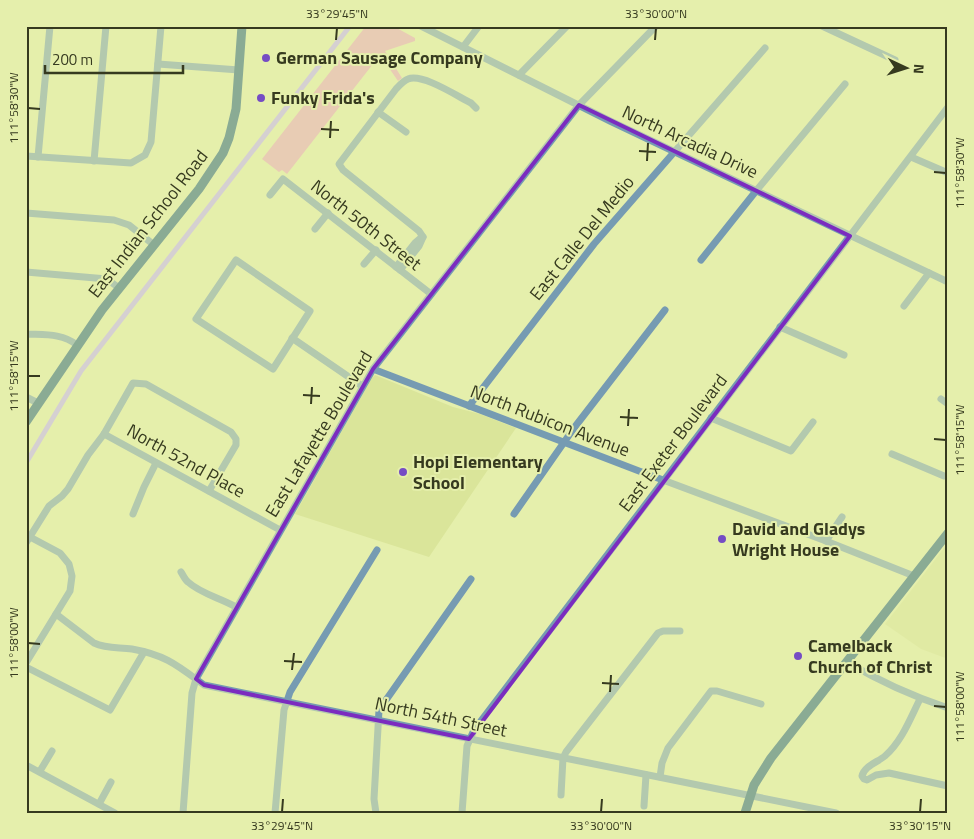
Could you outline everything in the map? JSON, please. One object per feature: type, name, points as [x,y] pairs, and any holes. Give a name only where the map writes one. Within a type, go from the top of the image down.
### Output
[{"type":"main road","name":"East Indian School Road","points":[[26,422],[77,345],[119,288],[214,168],[226,147],[236,109],[242,26]]},
{"type":"main road","points":[[745,813],[758,778],[770,758],[948,533]]},
{"type":"street","points":[[38,157],[50,26]]},
{"type":"street","points":[[94,161],[106,26]]},
{"type":"street","points":[[26,156],[131,163],[145,155],[152,142],[162,26]]},
{"type":"street","name":"North Arcadia Drive","points":[[421,26],[579,106],[948,282]]},
{"type":"street","points":[[463,47],[480,26]]},
{"type":"street","points":[[519,75],[567,26]]},
{"type":"street","name":"East Lafayette Boulevard","points":[[184,813],[192,694],[196,679],[362,386],[431,294],[579,106],[656,26]]},
{"type":"street","points":[[822,26],[894,60]]},
{"type":"street","name":"East Calle Del Medio","points":[[469,406],[594,244],[673,151],[765,48]]},
{"type":"street","points":[[158,64],[239,70]]},
{"type":"street","points":[[398,268],[409,254],[419,246],[423,237],[419,231],[338,164],[403,81],[409,78],[416,77],[426,80],[471,103],[476,108]]},
{"type":"street","points":[[701,260],[756,190],[845,84]]},
{"type":"street","name":"East Exeter Boulevard","points":[[462,813],[467,746],[469,739],[480,723],[948,107]]},
{"type":"street","points":[[378,112],[406,132]]},
{"type":"street","points":[[911,156],[948,173]]},
{"type":"street","name":"North 50th Street","points":[[270,196],[283,178],[431,294]]},
{"type":"street","points":[[26,213],[114,220],[129,226],[154,245]]},
{"type":"street","points":[[315,229],[328,213]]},
{"type":"street","points":[[364,264],[376,250]]},
{"type":"street","points":[[236,260],[310,310],[292,338],[273,369],[196,319],[236,260]]},
{"type":"street","points":[[26,272],[108,279],[119,288]]},
{"type":"street","points":[[904,306],[929,273]]},
{"type":"street","points":[[514,514],[564,442],[665,310]]},
{"type":"street","points":[[780,327],[844,355]]},
{"type":"street","points":[[26,334],[61,336],[69,338],[77,345]]},
{"type":"street","points":[[292,338],[362,386]]},
{"type":"street","name":"North Rubicon Avenue","points":[[373,369],[914,576]]},
{"type":"street","points":[[144,652],[110,710],[26,665],[70,591],[72,576],[69,564],[60,553],[28,540],[49,506],[68,489],[88,455],[104,434],[133,383],[146,384],[232,432],[236,439],[236,445],[209,491]]},
{"type":"street","points":[[26,398],[38,403]]},
{"type":"street","points":[[941,398],[948,404]]},
{"type":"street","points":[[711,418],[791,451],[813,422]]},
{"type":"street","name":"North 52nd Place","points":[[104,434],[280,530]]},
{"type":"street","points":[[892,454],[946,477]]},
{"type":"street","points":[[133,514],[156,463]]},
{"type":"street","points":[[826,541],[842,517]]},
{"type":"street","points":[[275,813],[286,702],[290,692],[378,550]]},
{"type":"street","points":[[181,572],[188,582],[236,607]]},
{"type":"street","points":[[376,813],[374,793],[380,720],[379,710],[470,580]]},
{"type":"street","name":"North 54th Street","points":[[56,614],[94,643],[101,646],[144,652],[168,659],[181,666],[204,684],[836,813]]},
{"type":"street","points":[[560,795],[563,758],[658,633],[663,631],[680,631]]},
{"type":"street","points":[[847,662],[880,681],[920,699],[948,708]]},
{"type":"street","points":[[660,778],[662,763],[668,748],[713,691],[761,704]]},
{"type":"street","points":[[920,699],[901,738],[885,756],[862,772],[864,779],[868,780],[889,773],[948,786]]},
{"type":"street","points":[[40,771],[52,751]]},
{"type":"street","points":[[885,756],[889,773]]},
{"type":"street","points":[[26,765],[115,813]]},
{"type":"street","points":[[644,806],[646,775]]},
{"type":"street","points":[[99,804],[111,782]]},
{"type":"highlighted area","points":[[579,105],[850,236],[469,739],[204,685],[196,679],[373,369]]},
{"type":"shaded area","points":[[366,26],[393,26],[415,38],[415,41],[385,51],[402,78],[398,81],[380,55],[287,174],[282,170],[279,172],[262,159]]},
{"type":"shaded area","name":"Hopi Elementary School","points":[[375,375],[453,407],[480,414],[516,428],[429,557],[295,514]]},
{"type":"shaded area","points":[[948,543],[948,659],[921,649],[885,624]]},
{"type":"waterway","points":[[26,463],[81,371],[350,26]]},
{"type":"place","name":"German Sausage Company","points":[[266,58]]},
{"type":"place","name":"Funky Frida's","points":[[261,98]]},
{"type":"place","name":"Hopi Elementary School","points":[[403,472]]},
{"type":"place","name":"David and Gladys Wright House","points":[[722,539]]},
{"type":"place","name":"Camelback Church of Christ","points":[[798,656]]}]
